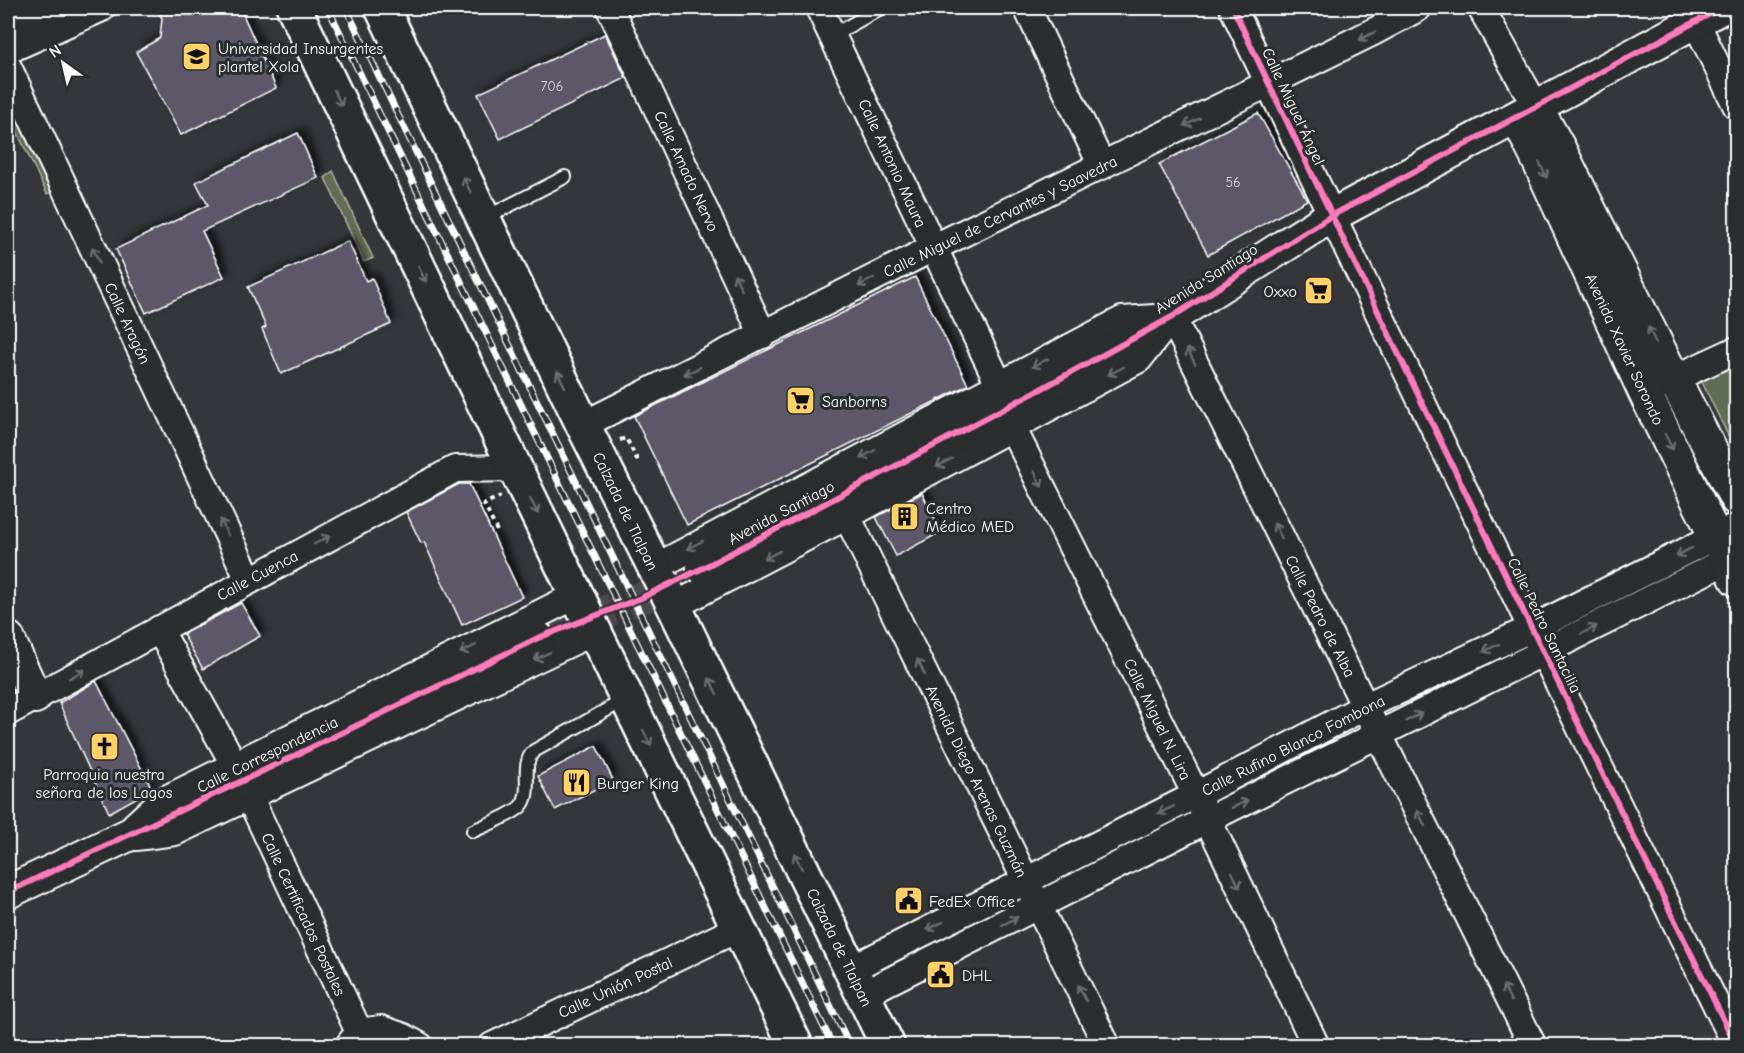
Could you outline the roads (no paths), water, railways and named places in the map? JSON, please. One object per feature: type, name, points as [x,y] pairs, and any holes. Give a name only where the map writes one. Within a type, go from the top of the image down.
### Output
[{"type":"main road","points":[[8,28],[53,8]]},
{"type":"main road","points":[[294,8],[796,1046]]},
{"type":"main road","name":"Calzada de Tlalpan","points":[[382,8],[582,425],[674,606],[888,1046]]},
{"type":"street","points":[[8,50],[102,8]]},
{"type":"street","name":"Calle Amado Nervo","points":[[610,8],[763,335]]},
{"type":"street","name":"Calle Antonio Maura","points":[[819,8],[999,384]]},
{"type":"street","points":[[1027,8],[1102,166]]},
{"type":"street","name":"Calle Miguel Ángel","points":[[1233,8],[1331,216]]},
{"type":"street","name":"Calle Miguel de Cervantes y Saavedra","points":[[582,425],[1418,8]]},
{"type":"street","points":[[1481,8],[1527,112]]},
{"type":"street","points":[[1702,12],[1737,105]]},
{"type":"street","name":"Avenida Santiago","points":[[703,568],[1172,317],[1331,216],[1527,112],[1702,12]]},
{"type":"street","name":"Calle Aragón","points":[[8,67],[249,580]]},
{"type":"street","name":"Avenida Xavier Sorondo","points":[[1527,112],[1559,148],[1674,379],[1737,499]]},
{"type":"street","name":"Avenida Xavier Sorondo","points":[[1527,112],[1538,160],[1645,393],[1731,551]]},
{"type":"street","name":"Calle Pedro Santacilia","points":[[1331,216],[1531,629],[1737,1045]]},
{"type":"street","name":"Avenida Santiago","points":[[654,568],[1122,320],[1172,317]]},
{"type":"street","name":"Avenida Santiago","points":[[674,606],[1139,359],[1172,317]]},
{"type":"street","name":"Calle Pedro de Alba","points":[[1172,317],[1533,1046]]},
{"type":"street","points":[[1645,393],[1737,350]]},
{"type":"street","name":"Calle Miguel N. Lira","points":[[1012,427],[1196,795],[1316,1046]]},
{"type":"street","name":"Calle Cuenca","points":[[8,712],[454,469],[520,477]]},
{"type":"street","name":"Avenida Diego Arenas Guzmán","points":[[847,516],[1107,1046]]},
{"type":"street","name":"Calle Rufino Blanco Fombona","points":[[857,981],[1026,879],[1196,795],[1366,706],[1531,629],[1731,551]]},
{"type":"street","name":"Calle Rufino Blanco Fombona","points":[[857,981],[1039,906],[1543,653],[1731,551]]},
{"type":"street","name":"Calle Correspondencia","points":[[118,840],[160,802],[577,595]]},
{"type":"street","points":[[159,629],[234,764]]},
{"type":"street","name":"Calle Correspondencia","points":[[118,840],[175,832],[595,631]]},
{"type":"street","points":[[8,638],[35,697]]},
{"type":"street","name":"Calle Correspondencia","points":[[8,892],[538,638]]},
{"type":"street","name":"Calle Certificados Postales","points":[[249,796],[354,1039]]},
{"type":"street","name":"Calle Unión Postal","points":[[492,1046],[739,928]]},
{"type":"street","points":[[354,1039],[381,1029],[404,1037],[420,1046]]},
{"type":"lane","points":[[832,35],[881,8]]},
{"type":"lane","points":[[484,219],[565,177]]},
{"type":"lane","points":[[473,831],[521,806],[525,795],[528,759],[534,751],[627,698]]},
{"type":"tunnel","points":[[538,638],[641,598],[703,568]]},
{"type":"railway","points":[[328,8],[833,1046]]},
{"type":"railway","points":[[346,8],[850,1046]]},
{"type":"place","name":"Universidad Insurgentes plantel Xola","points":[[197,57]]},
{"type":"place","name":"Oxxo","points":[[1318,291]]},
{"type":"place","name":"Sanborns","points":[[801,401]]},
{"type":"place","name":"Centro Médico MED","points":[[905,517]]},
{"type":"place","name":"Parroquia nuestra señora de los Lagos","points":[[104,746]]},
{"type":"place","name":"Burger King","points":[[576,783]]},
{"type":"place","name":"FedEx Office","points":[[908,901]]},
{"type":"place","name":"DHL","points":[[941,975]]}]
